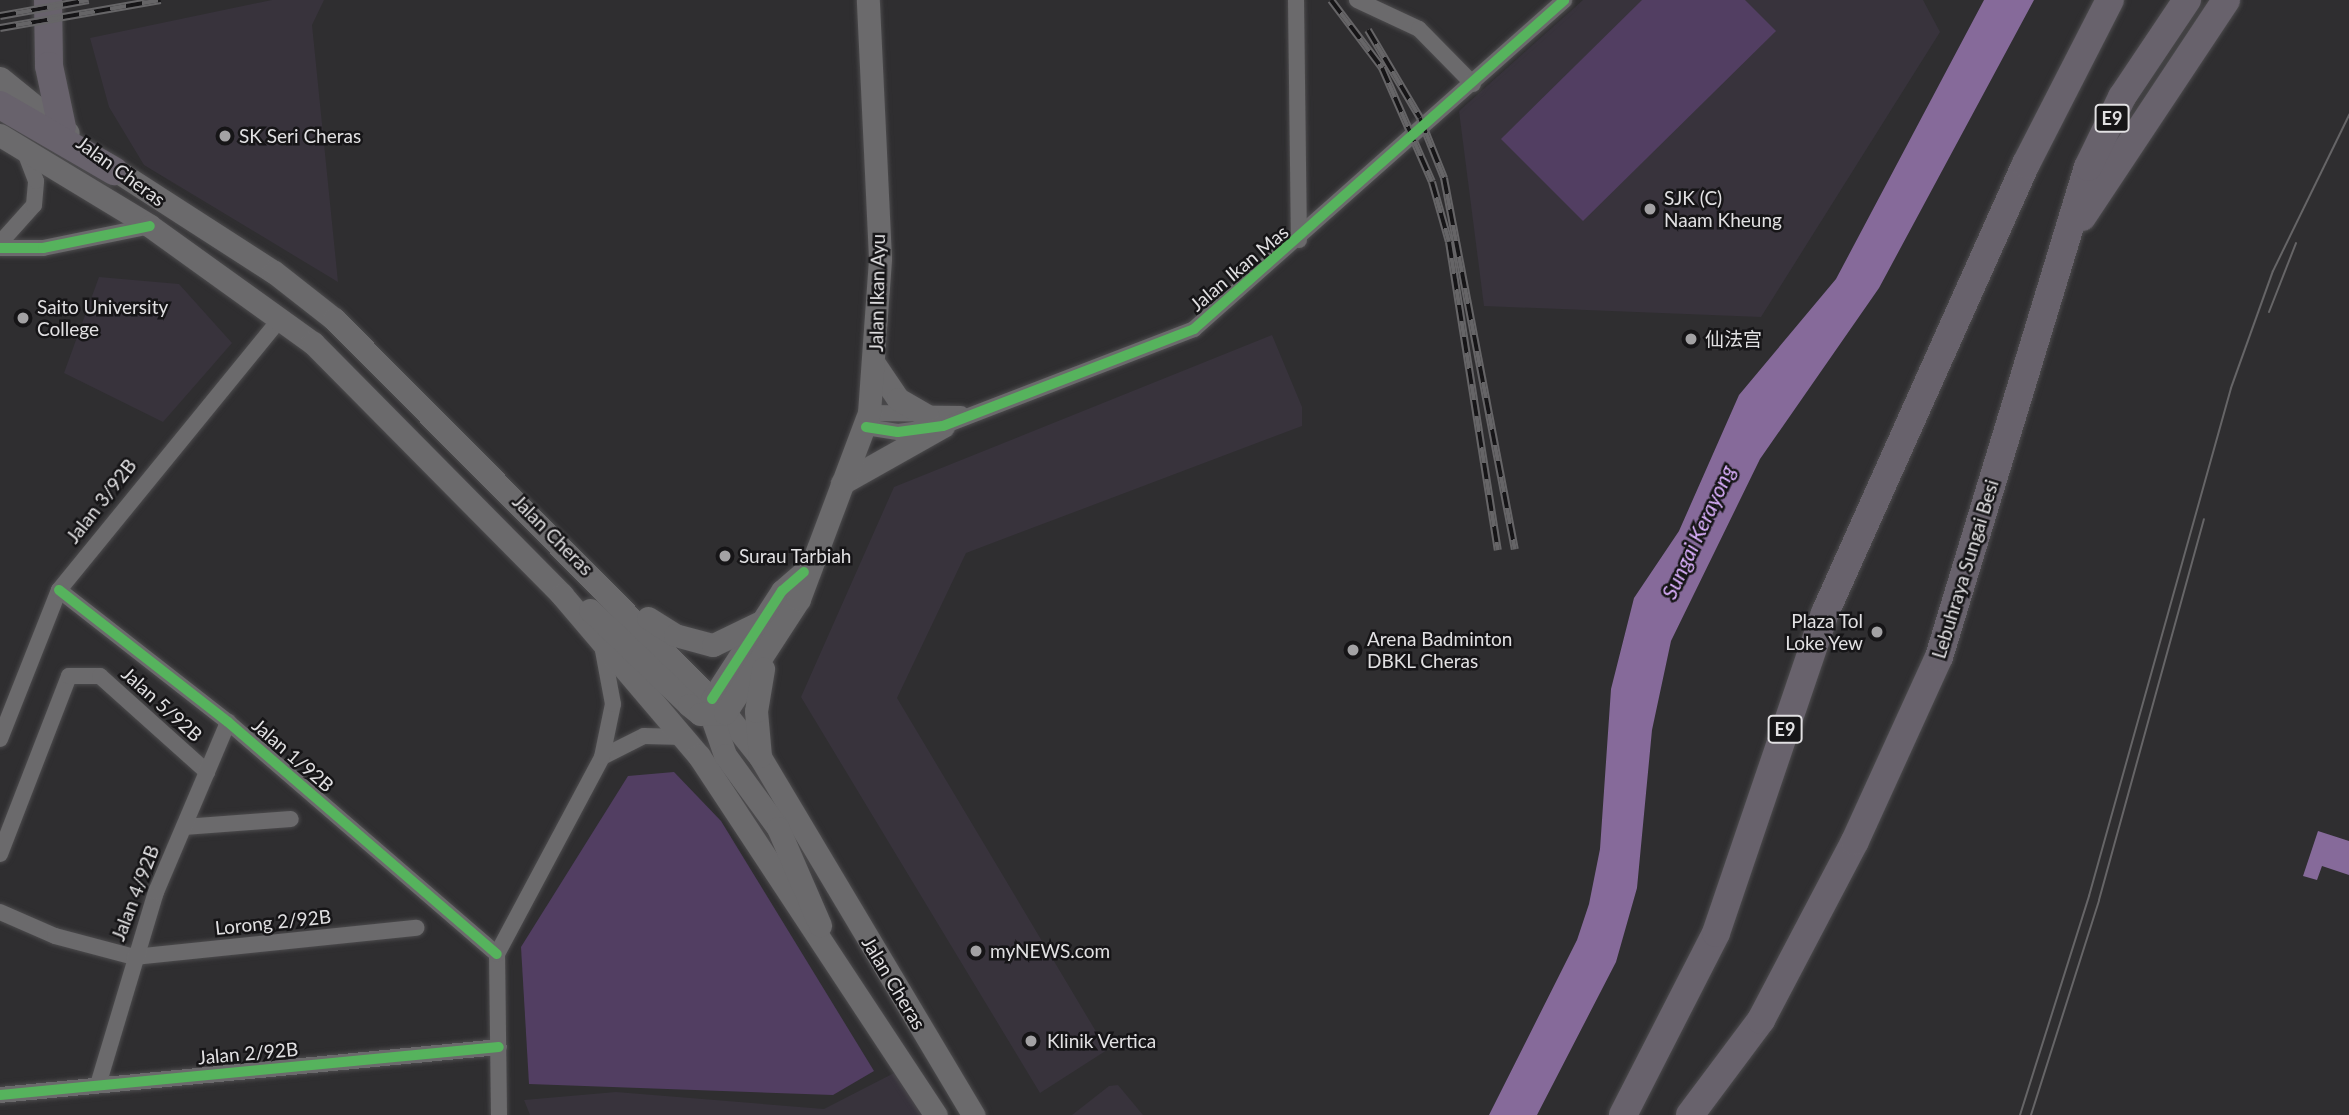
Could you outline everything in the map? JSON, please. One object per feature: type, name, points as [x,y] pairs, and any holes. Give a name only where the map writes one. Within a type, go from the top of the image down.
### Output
[{"type":"highway","points":[[48,0],[49,66],[62,127]]},
{"type":"highway","name":"E9","points":[[1623,1115],[1716,933],[1830,601],[2026,164],[2110,0]]},
{"type":"highway","name":"Lebuhraya Sungai Besi","points":[[1690,1115],[1761,1020],[1855,841],[1939,657],[2088,167],[2122,97],[2187,0]]},
{"type":"highway","points":[[2062,249],[2226,0]]},
{"type":"highway","points":[[0,106],[114,171]]},
{"type":"highway","points":[[1603,1115],[1642,1080]]},
{"type":"main road","name":"Jalan Ikan Ayu","points":[[716,709],[767,652],[799,599],[804,572],[867,420],[875,366],[880,258],[868,0]]},
{"type":"main road","name":"Jalan Cheras","points":[[0,78],[114,171],[274,272],[334,319],[618,599],[760,757],[973,1115]]},
{"type":"main road","name":"Jalan Cheras","points":[[0,135],[150,226],[281,318],[443,471],[562,595],[684,737],[824,942],[936,1115]]},
{"type":"main road","points":[[842,483],[935,421],[898,399],[875,366]]},
{"type":"main road","name":"Jalan Ikan Ayu","points":[[716,709],[766,618],[804,572]]},
{"type":"main road","points":[[562,595],[608,624],[688,705],[716,709],[725,755],[778,828],[807,885],[824,942]]},
{"type":"main road","points":[[618,599],[696,644],[741,636],[766,618]]},
{"type":"main road","points":[[760,757],[757,691],[767,652]]},
{"type":"street","points":[[1296,0],[1299,240]]},
{"type":"street","points":[[1357,0],[1419,29],[1473,84]]},
{"type":"street","name":"Jalan Ikan Mas","points":[[867,420],[898,432],[967,414],[1194,329],[1299,240],[1564,0]]},
{"type":"street","points":[[0,245],[34,205],[36,181],[24,150]]},
{"type":"street","points":[[0,245],[43,248],[150,226]]},
{"type":"street","name":"Jalan 3/92B","points":[[0,739],[59,590],[281,318]]},
{"type":"street","name":"Jalan 1/92B","points":[[59,590],[229,722],[497,954]]},
{"type":"street","points":[[499,1115],[497,954],[602,757],[613,705],[600,639]]},
{"type":"street","name":"Jalan 5/92B","points":[[0,854],[69,676],[100,676],[207,772]]},
{"type":"street","name":"Jalan 4/92B","points":[[98,1085],[134,957],[184,827],[229,722]]},
{"type":"street","points":[[602,757],[644,736],[684,737]]},
{"type":"street","points":[[184,827],[291,820]]},
{"type":"street","points":[[0,912],[55,936],[134,957]]},
{"type":"street","name":"Lorong 2/92B","points":[[134,957],[417,928]]},
{"type":"street","name":"Jalan 2/92B","points":[[0,1095],[499,1047]]},
{"type":"shaded area","name":"SK Seri Cheras","points":[[272,0],[324,0],[312,25],[338,282],[144,165],[109,107],[90,38]]},
{"type":"shaded area","name":"SJK (C) Naam Kheung","points":[[1583,0],[1923,0],[1940,32],[1761,317],[1484,306],[1459,111]]},
{"type":"shaded area","points":[[1642,0],[1745,0],[1776,31],[1583,221],[1501,139]]},
{"type":"shaded area","points":[[99,277],[179,284],[232,343],[163,422],[64,373]]},
{"type":"shaded area","points":[[1272,335],[1302,407],[1302,426],[966,553],[897,698],[1107,1050],[1040,1093],[801,697],[894,487]]},
{"type":"shaded area","points":[[674,772],[721,821],[874,1071],[833,1095],[529,1084],[521,947],[628,776]]},
{"type":"shaded area","points":[[896,1072],[924,1115],[530,1115],[524,1100],[616,1092],[824,1109]]},
{"type":"shaded area","points":[[1118,1085],[1143,1115],[1072,1115],[1109,1086]]},
{"type":"water","name":"Sungai Kerayong","points":[[1984,0],[2034,0],[1879,288],[1760,459],[1671,641],[1652,730],[1637,888],[1616,962],[1537,1115],[1489,1115],[1577,940],[1589,904],[1600,849],[1611,689],[1634,598],[1679,531],[1739,395],[1836,279]]},
{"type":"water","points":[[2318,831],[2349,841],[2349,875],[2322,866],[2317,880],[2303,876]]},
{"type":"tram line","points":[[2020,1115],[2089,896],[2231,388],[2273,271],[2349,115]]},
{"type":"tram line","points":[[2269,312],[2296,243]]},
{"type":"tram line","points":[[2031,1115],[2099,900],[2204,519]]},
{"type":"railway","points":[[0,16],[89,0]]},
{"type":"railway","points":[[0,28],[161,0]]},
{"type":"railway","points":[[1331,0],[1382,68],[1432,182],[1449,242],[1498,550]]},
{"type":"railway","points":[[1368,30],[1420,118],[1444,178],[1515,549]]},
{"type":"cycle path","points":[[866,427],[898,432],[943,426],[1194,329],[1564,0]]},
{"type":"cycle path","points":[[0,248],[43,248],[150,226]]},
{"type":"cycle path","points":[[712,699],[782,591],[804,572]]},
{"type":"cycle path","points":[[59,590],[228,722],[497,954]]},
{"type":"cycle path","points":[[0,1095],[499,1047]]},
{"type":"place","name":"SK Seri Cheras","points":[[225,136]]},
{"type":"place","name":"SJK (C) Naam Kheung","points":[[1650,209]]},
{"type":"place","name":"Saito University College","points":[[23,318]]},
{"type":"place","name":"仙法宫","points":[[1691,339]]},
{"type":"place","name":"Surau Tarbiah","points":[[725,556]]},
{"type":"place","name":"Plaza Tol Loke Yew","points":[[1877,632]]},
{"type":"place","name":"Arena Badminton DBKL Cheras","points":[[1353,650]]},
{"type":"place","name":"myNEWS.com","points":[[976,951]]},
{"type":"place","name":"Klinik Vertica","points":[[1031,1041]]}]
